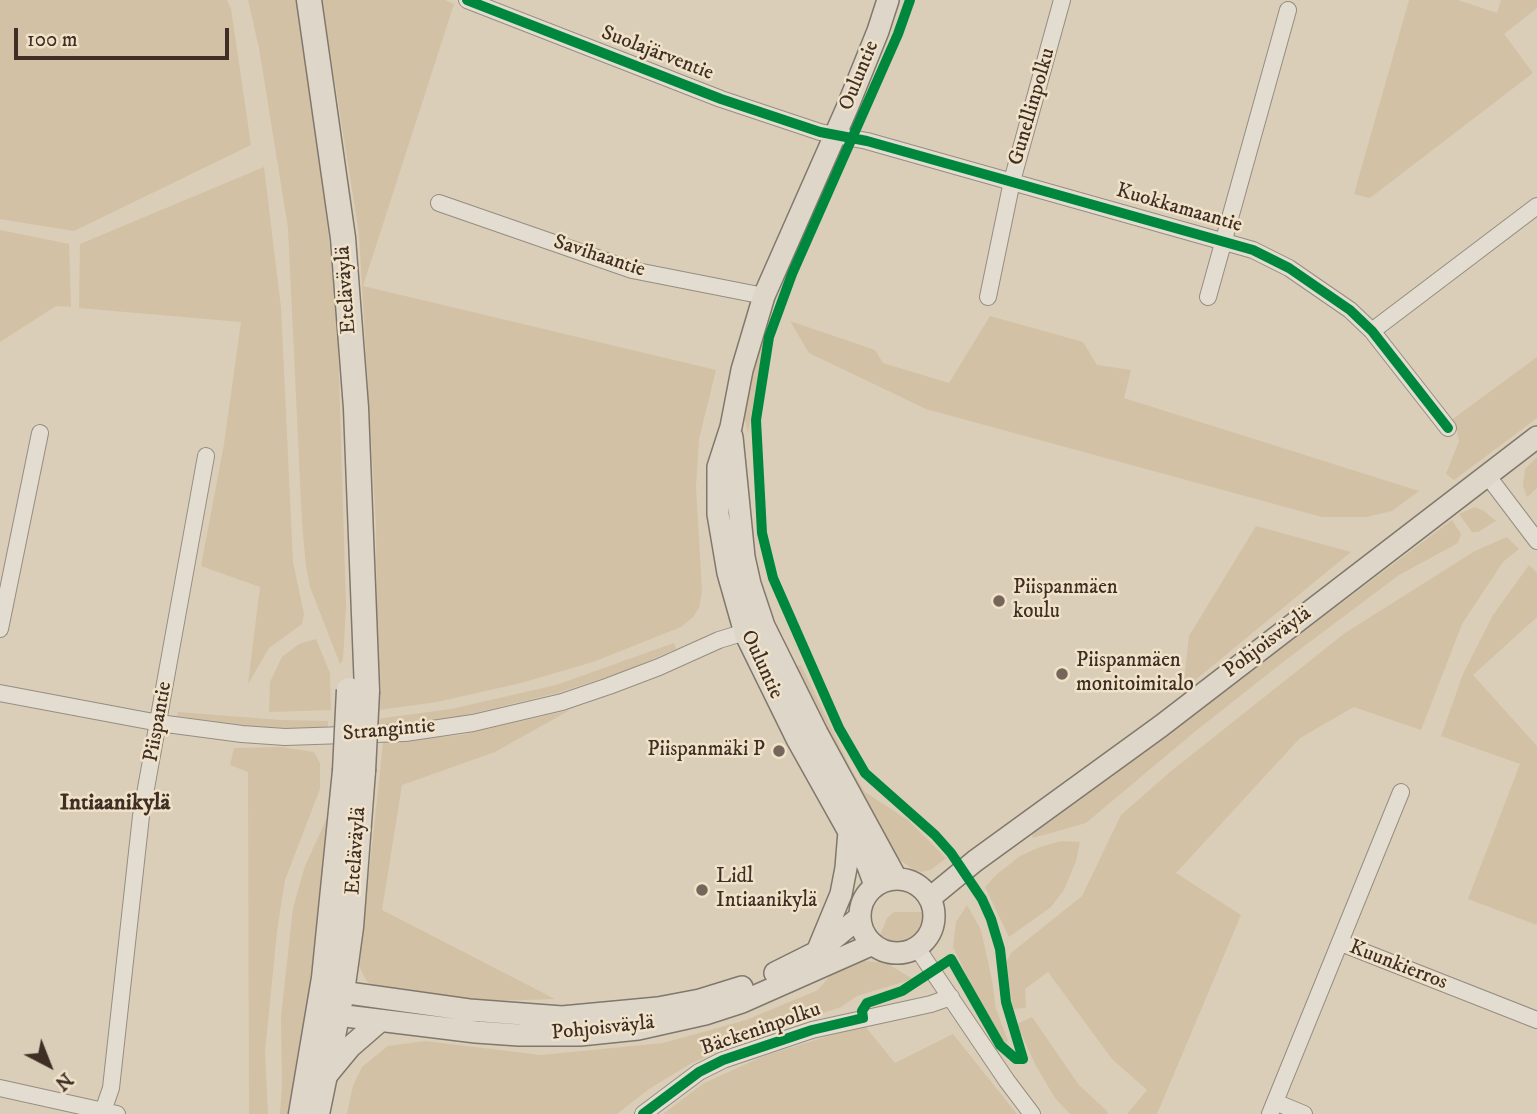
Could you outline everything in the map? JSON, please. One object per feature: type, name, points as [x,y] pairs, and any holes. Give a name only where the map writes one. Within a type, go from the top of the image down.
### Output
[{"type":"highway","name":"Eteläväylä","points":[[309,0],[343,238],[356,408],[362,583],[354,771],[356,880],[330,1002]]},
{"type":"highway","points":[[317,1114],[327,1076],[330,1002]]},
{"type":"highway","points":[[301,1114],[330,1002]]},
{"type":"main road","name":"Ouluntie","points":[[875,885],[869,866],[791,728],[754,629],[731,427],[742,370],[764,296],[836,135],[888,0]]},
{"type":"main road","name":"Pohjoisväylä","points":[[930,898],[975,861],[1161,726],[1537,437]]},
{"type":"main road","name":"Ouluntie","points":[[754,629],[817,733],[895,878]]},
{"type":"main road","points":[[817,952],[841,894],[849,831]]},
{"type":"main road","points":[[895,878],[917,883],[930,898],[935,912],[934,923],[925,941],[917,948],[906,952],[883,951],[865,936],[860,917],[863,899],[875,885],[895,878]]},
{"type":"main road","name":"Pohjoisväylä","points":[[330,1002],[531,1016],[596,1015],[658,1008],[700,1000],[764,978],[817,952],[860,917]]},
{"type":"main road","name":"Pohjoisväylä","points":[[330,1002],[380,1021],[519,1035],[580,1035],[638,1028],[705,1014],[741,1002],[873,944]]},
{"type":"main road","points":[[327,1076],[350,1048],[380,1021]]},
{"type":"street","name":"Suolajärventie","points":[[467,0],[721,99],[836,135]]},
{"type":"street","name":"Gunellinpolku","points":[[988,297],[1012,181],[1062,0]]},
{"type":"street","points":[[1208,296],[1288,10]]},
{"type":"street","name":"Kuokkamaantie","points":[[836,135],[867,141],[1253,250],[1289,268],[1350,310],[1372,331],[1448,428]]},
{"type":"street","name":"Savihaantie","points":[[439,203],[632,270],[764,296]]},
{"type":"street","points":[[1372,331],[1537,206]]},
{"type":"street","points":[[0,629],[40,433]]},
{"type":"street","name":"Piispantie","points":[[107,1113],[141,816],[206,456]]},
{"type":"street","points":[[1486,475],[1537,541]]},
{"type":"street","name":"Strangintie","points":[[0,693],[159,723],[285,737],[405,733],[517,714],[562,702],[634,677],[719,640],[754,629]]},
{"type":"street","points":[[1341,943],[1401,792]]},
{"type":"street","name":"Kuunkierros","points":[[1304,1114],[1272,1108],[1341,943],[1537,1020]]},
{"type":"street","points":[[917,948],[1032,1114]]},
{"type":"street","name":"Bäckeninpolku","points":[[643,1114],[699,1072],[723,1060],[812,1030],[931,1004],[951,997]]},
{"type":"street","points":[[0,1087],[107,1113]]},
{"type":"shaded area","points":[[0,0],[227,0],[231,9],[251,145],[74,231],[0,219]]},
{"type":"shaded area","points":[[248,0],[298,0],[306,50],[337,306],[346,606],[343,660],[340,664],[310,587],[306,566],[288,228],[259,48]]},
{"type":"shaded area","points":[[322,0],[445,0],[454,4],[363,286],[716,370],[699,439],[696,486],[702,591],[699,608],[681,627],[593,662],[521,683],[437,702],[379,710],[381,689],[377,643],[376,525],[359,234]]},
{"type":"shaded area","points":[[1409,0],[1458,0],[1497,13],[1501,0],[1537,0],[1537,8],[1504,34],[1533,73],[1370,198],[1354,194]]},
{"type":"shaded area","points":[[264,167],[281,308],[293,562],[304,614],[302,624],[269,648],[248,684],[260,587],[201,566],[224,444],[241,322],[79,308],[80,244]]},
{"type":"shaded area","points":[[0,230],[69,244],[71,307],[56,306],[0,342]]},
{"type":"shaded area","points":[[990,316],[1083,342],[1097,365],[1131,370],[1124,398],[1419,491],[1392,511],[1366,517],[1322,517],[926,409],[809,353],[790,321],[875,350],[883,363],[949,383]]},
{"type":"shaded area","points":[[763,335],[765,337],[748,433],[743,412],[751,372]]},
{"type":"shaded area","points":[[1537,357],[1537,418],[1454,480],[1446,474],[1459,441],[1457,431],[1450,421]]},
{"type":"shaded area","points":[[1537,457],[1537,488],[1527,497],[1523,486],[1525,469]]},
{"type":"shaded area","points":[[1475,507],[1496,521],[1478,532],[1472,532],[1459,514]]},
{"type":"shaded area","points":[[1452,520],[1461,534],[1458,543],[1399,575],[1283,662],[1086,823],[1033,838],[1031,832],[1094,789]]},
{"type":"shaded area","points":[[1256,526],[1351,552],[1183,690],[1189,636]]},
{"type":"shaded area","points":[[1507,537],[1519,549],[1503,562],[1462,624],[1421,730],[1354,707],[1300,738],[1176,873],[1241,915],[1157,1114],[1127,1114],[1147,1090],[1112,1059],[1048,972],[1025,989],[1026,1008],[1013,1009],[1006,963],[1011,953],[1082,896],[1121,815],[1170,772],[1345,633],[1475,551]]},
{"type":"shaded area","points":[[1529,565],[1537,573],[1537,617],[1473,675],[1537,746],[1537,925],[1468,899],[1520,764],[1441,736],[1463,674],[1493,615]]},
{"type":"shaded area","points":[[316,639],[330,673],[331,710],[269,712],[270,682],[282,657],[299,644]]},
{"type":"shaded area","points":[[674,643],[676,649],[625,671],[557,693],[454,718],[377,727],[376,719],[451,709],[556,685]]},
{"type":"shaded area","points":[[801,665],[851,769],[865,792],[908,820],[946,858],[932,869],[922,872],[914,870],[900,860],[891,848],[793,667]]},
{"type":"shaded area","points":[[570,710],[495,752],[402,785],[382,910],[555,999],[492,1001],[373,987],[359,966],[383,743],[461,735]]},
{"type":"shaded area","points":[[178,712],[328,721],[328,729],[278,729],[240,725],[177,716]]},
{"type":"shaded area","points":[[281,747],[314,752],[320,763],[320,789],[285,880],[265,1052],[268,1114],[249,1114],[248,772],[230,765],[234,748]]},
{"type":"shaded area","points":[[335,814],[291,1114],[280,1114],[281,1017],[293,908],[305,866],[327,818]]},
{"type":"shaded area","points":[[1061,841],[1080,842],[1076,861],[1064,890],[1051,907],[1009,937],[985,887],[1020,856]]},
{"type":"shaded area","points":[[967,905],[981,930],[996,1009],[1008,1041],[1004,1044],[982,1007],[953,947],[956,922]]},
{"type":"shaded area","points":[[894,912],[922,912],[923,919],[918,931],[900,944],[890,944],[879,938],[887,918]]},
{"type":"shaded area","points":[[855,960],[886,963],[913,979],[857,996],[841,1007],[752,1037],[690,1064],[649,1089],[617,1114],[347,1114],[353,1086],[362,1067],[388,1046],[425,1041],[541,1055],[663,1043],[746,1020],[818,990],[832,973]]},
{"type":"shaded area","points":[[1032,1017],[1079,1085],[1108,1112],[1107,1114],[1070,1114],[1055,1098],[1035,1064],[1017,1024]]},
{"type":"shaded area","points":[[864,1025],[895,1063],[953,1034],[1017,1114],[663,1114],[704,1083],[764,1056]]},
{"type":"cycle path","points":[[467,0],[721,99],[820,132],[867,141],[1253,250],[1289,268],[1350,310],[1372,331],[1448,428]]},
{"type":"cycle path","points":[[910,0],[898,34],[792,274],[769,337],[756,420],[762,533],[773,578],[839,728],[865,773],[935,835],[951,853],[982,899],[1000,949],[1006,1002],[1023,1059]]},
{"type":"cycle path","points":[[643,1114],[699,1072],[723,1060],[812,1030],[863,1018],[862,1011],[867,1003],[902,991],[951,959],[1000,1045],[1016,1059],[1023,1059]]},
{"type":"place","name":"Piispanmäen koulu","points":[[999,601]]},
{"type":"place","name":"Piispanmäen monitoimitalo","points":[[1062,674]]},
{"type":"place","name":"Piispanmäki P","points":[[779,751]]},
{"type":"place","name":"Lidl Intiaanikylä","points":[[702,890]]},
{"type":"district","name":"Intiaanikylä","points":[[115,804]]}]
